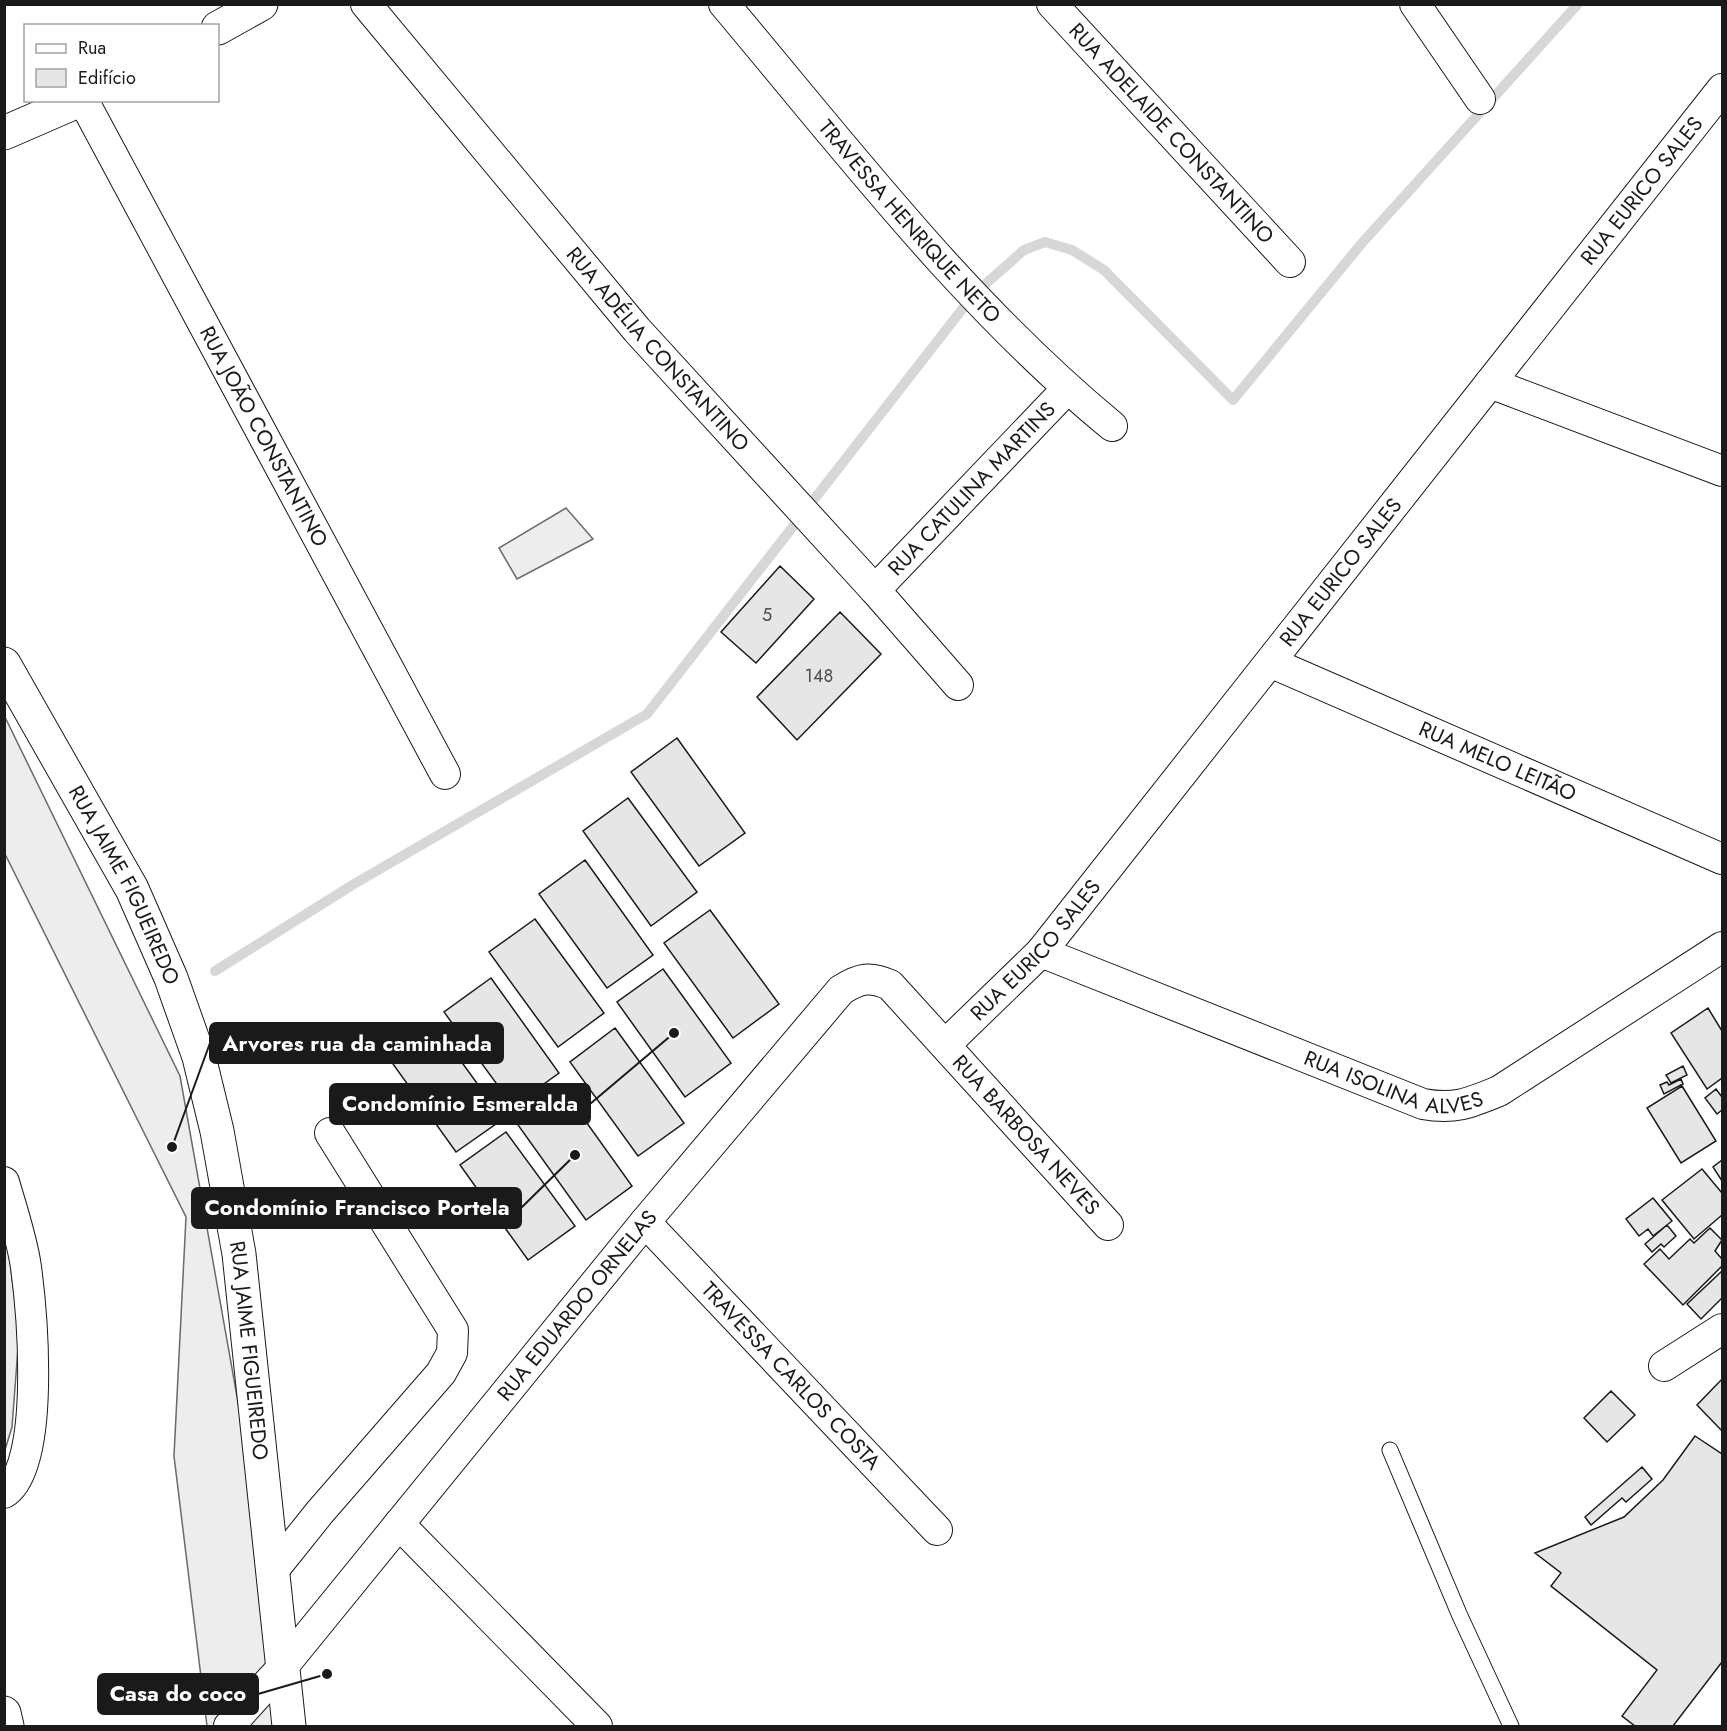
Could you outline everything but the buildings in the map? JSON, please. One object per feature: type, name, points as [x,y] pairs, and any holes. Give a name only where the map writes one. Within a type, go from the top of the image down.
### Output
[{"type":"main road","points":[[219,27],[261,4]]},
{"type":"main road","points":[[4,133],[76,102]]},
{"type":"main road","name":"RUA JAIME FIGUEIREDO","points":[[4,664],[132,889],[171,978],[199,1057],[217,1131],[239,1254],[281,1669],[289,1726]]},
{"type":"main road","points":[[4,1713],[7,1726]]},
{"type":"street","name":"RUA ADÉLIA CONSTANTINO","points":[[366,4],[637,330],[875,590],[958,686]]},
{"type":"street","name":"TRAVESSA HENRIQUE NETO","points":[[724,4],[986,311],[1067,389],[1112,426]]},
{"type":"street","name":"RUA ADELAIDE CONSTANTINO","points":[[1052,4],[1290,262]]},
{"type":"street","points":[[1415,4],[1480,99]]},
{"type":"street","name":"RUA EURICO SALES","points":[[946,1044],[1041,952],[1272,663],[1490,384],[1718,101]]},
{"type":"street","name":"RUA JOÃO CONSTANTINO","points":[[82,102],[445,774]]},
{"type":"street","points":[[1490,384],[1722,471]]},
{"type":"street","name":"RUA CATULINA MARTINS","points":[[875,590],[1067,389]]},
{"type":"street","name":"RUA MELO LEITÃO","points":[[1272,663],[1722,859]]},
{"type":"street","name":"RUA ISOLINA ALVES","points":[[1041,952],[1423,1104],[1445,1109],[1471,1103],[1499,1091],[1722,947]]},
{"type":"street","name":"RUA EDUARDO ORNELAS","points":[[229,1726],[281,1669],[645,1222],[841,990],[858,979],[875,978],[890,985],[946,1044]]},
{"type":"street","name":"RUA BARBOSA NEVES","points":[[946,1044],[1108,1225]]},
{"type":"street","points":[[272,1572],[320,1512],[441,1373],[453,1353],[453,1330],[330,1133]]},
{"type":"street","points":[[4,1182],[26,1266],[34,1374],[29,1438],[20,1476],[4,1493]]},
{"type":"street","name":"TRAVESSA CARLOS COSTA","points":[[645,1222],[937,1530]]},
{"type":"street","points":[[1664,1366],[1722,1329]]},
{"type":"street","points":[[399,1524],[597,1726]]},
{"type":"lane","points":[[1390,1450],[1460,1616],[1511,1726]]},
{"type":"shaded area","points":[[566,508],[593,539],[517,579],[499,548]]},
{"type":"shaded area","points":[[4,715],[180,1076],[246,1447],[281,1726],[207,1726],[174,1456],[186,1217],[5,854]]},
{"type":"shaded area","points":[[5,1220],[19,1335],[12,1427],[5,1450]]},
{"type":"waterway","points":[[215,971],[354,884],[647,714],[974,294],[1024,250],[1045,242],[1072,250],[1104,270],[1233,400],[1362,243],[1578,4]]},
{"type":"place","name":"Condomínio Esmeralda","points":[[674,1033]]},
{"type":"place","name":"Arvores rua da caminhada","points":[[172,1147]]},
{"type":"place","name":"Condomínio Francisco Portela","points":[[575,1155]]},
{"type":"place","name":"Casa do coco","points":[[327,1674]]}]
